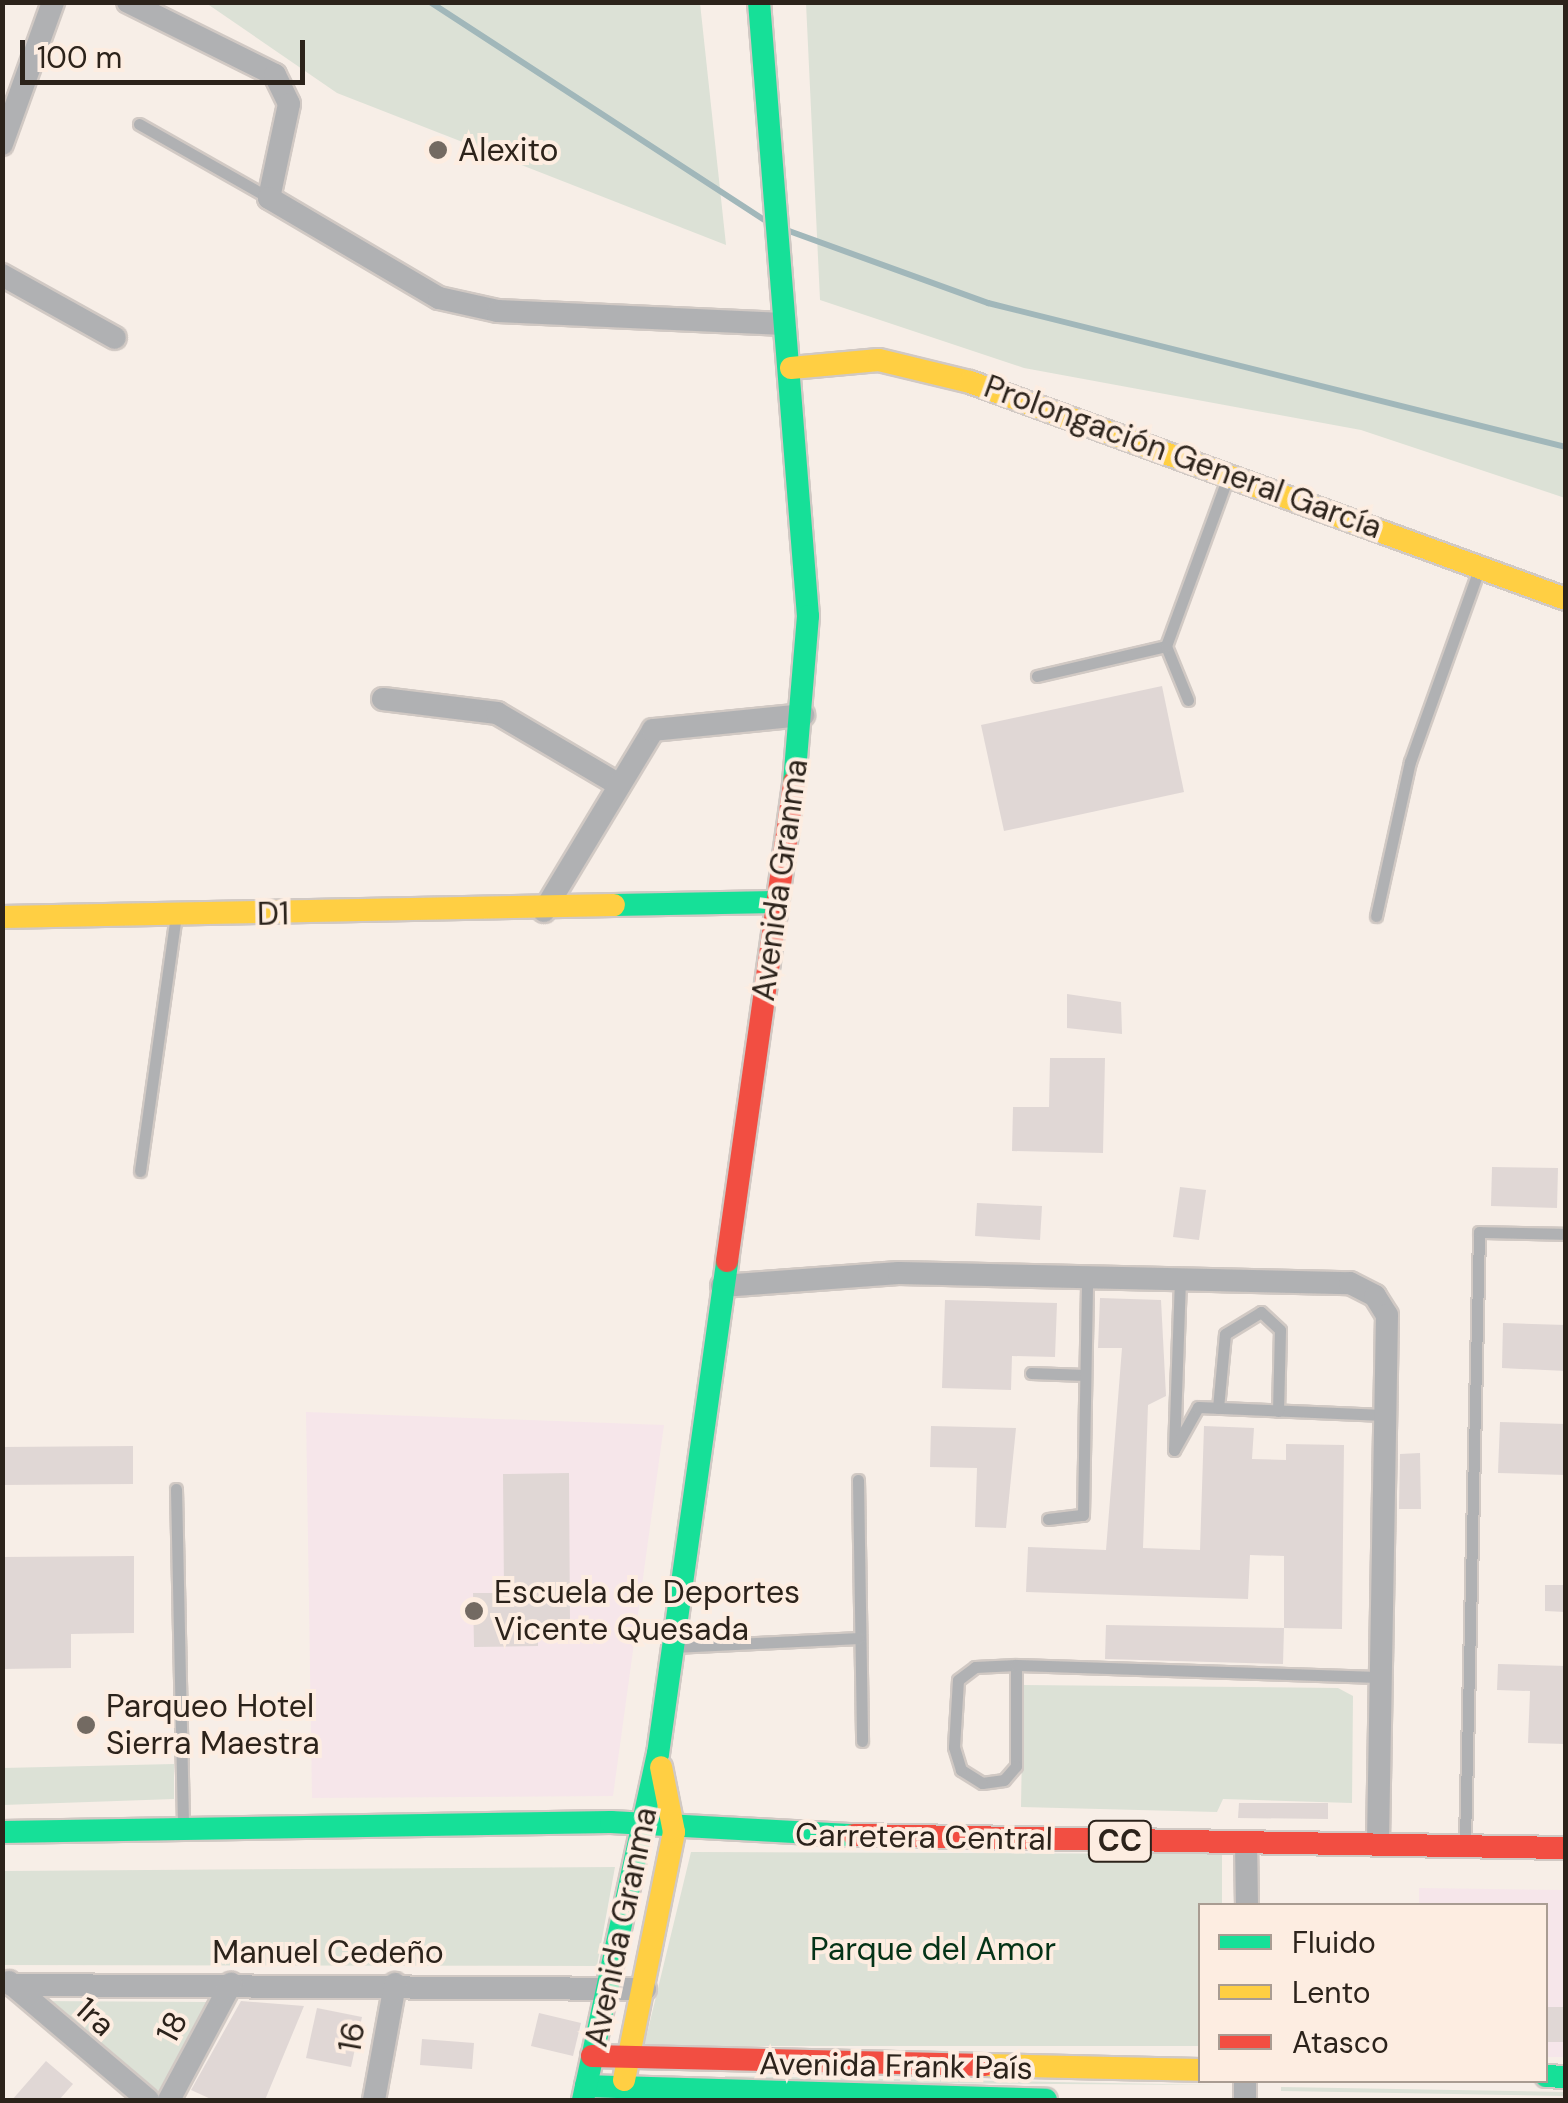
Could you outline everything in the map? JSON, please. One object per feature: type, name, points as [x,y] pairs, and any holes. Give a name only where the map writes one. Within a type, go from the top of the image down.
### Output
[{"type":"main road","name":"Avenida Granma","points":[[584,2093],[658,1754],[803,714],[808,616],[760,2]]},
{"type":"main road","name":"Prolongación General García","points":[[791,368],[897,364],[1230,473],[1481,563],[1566,599]]},
{"type":"main road","name":"D1","points":[[2,917],[544,911],[776,902]]},
{"type":"main road","name":"Avenida Granma","points":[[621,2095],[674,1832],[658,1754]]},
{"type":"main road","name":"Carretera Central","points":[[2,1832],[183,1826],[611,1822],[642,1830],[674,1832],[1566,1848]]},
{"type":"main road","name":"Carretera Central","points":[[2,1854],[606,1844],[642,1830]]},
{"type":"main road","name":"Avenida Frank País","points":[[592,2056],[628,2062],[1198,2070]]},
{"type":"main road","name":"Avenida Frank País","points":[[584,2093],[1046,2100]]},
{"type":"street","points":[[2,144],[53,2]]},
{"type":"street","points":[[128,2],[275,76],[289,104],[269,198],[439,298],[498,310],[784,324]]},
{"type":"street","points":[[2,275],[115,338]]},
{"type":"street","points":[[382,699],[497,713],[619,785]]},
{"type":"street","points":[[544,911],[653,730],[803,714]]},
{"type":"street","points":[[722,1286],[899,1273],[1350,1283],[1375,1296],[1387,1314],[1378,1842]]},
{"type":"street","points":[[1246,1842],[1246,1903]]},
{"type":"street","name":"Manuel Cedeño","points":[[7,1981],[644,1989]]},
{"type":"street","name":"1ra","points":[[7,1981],[148,2100]]},
{"type":"street","name":"18","points":[[169,2100],[231,1984]]},
{"type":"street","name":"16","points":[[374,2100],[394,1984]]},
{"type":"lane","points":[[139,124],[269,198]]},
{"type":"lane","points":[[1188,700],[1166,646],[1230,473]]},
{"type":"lane","points":[[1376,916],[1410,762],[1481,563]]},
{"type":"lane","points":[[1037,676],[1166,646]]},
{"type":"lane","points":[[140,1171],[176,915]]},
{"type":"lane","points":[[1464,1845],[1479,1232],[1566,1234]]},
{"type":"lane","points":[[1048,1519],[1083,1515],[1088,1278]]},
{"type":"lane","points":[[1180,1279],[1174,1450],[1198,1408],[1384,1415]]},
{"type":"lane","points":[[1218,1408],[1225,1334],[1262,1312],[1280,1330],[1278,1411]]},
{"type":"lane","points":[[1031,1373],[1086,1374]]},
{"type":"lane","points":[[858,1480],[862,1741]]},
{"type":"lane","points":[[176,1489],[183,1826]]},
{"type":"lane","points":[[673,1647],[859,1638]]},
{"type":"lane","points":[[1016,1665],[1016,1766],[1004,1780],[982,1783],[961,1770],[954,1747],[958,1680],[975,1667],[1016,1665],[1380,1677]]},
{"type":"shaded area","name":"Escuela de Deportes Vicente Quesada","points":[[306,1412],[664,1425],[613,1796],[312,1798]]},
{"type":"shaded area","points":[[1419,1888],[1565,1890],[1565,2057],[1548,2057],[1548,1903],[1419,1903]]},
{"type":"green space","points":[[206,3],[700,3],[726,245],[337,93]]},
{"type":"green space","points":[[806,3],[1565,3],[1565,498],[1361,430],[1024,368],[820,300]]},
{"type":"green space","points":[[1023,1685],[1338,1688],[1353,1696],[1352,1803],[1223,1799],[1217,1812],[1021,1807]]},
{"type":"green space","points":[[174,1764],[174,1799],[3,1805],[3,1768]]},
{"type":"green space","name":"Parque del Amor","points":[[691,1852],[1222,1854],[1222,1903],[1198,1903],[1198,2046],[644,2046]]},
{"type":"green space","points":[[615,1867],[597,1966],[3,1965],[3,1871]]},
{"type":"green space","points":[[36,2001],[207,2002],[159,2091]]},
{"type":"green space","points":[[725,2076],[1216,2085],[725,2082]]},
{"type":"green space","points":[[1281,2087],[1565,2092],[1566,2096],[1281,2091]]},
{"type":"building","points":[[1162,686],[1184,792],[1004,831],[981,725]]},
{"type":"building","points":[[1067,994],[1121,1002],[1122,1034],[1067,1028]]},
{"type":"building","points":[[1050,1058],[1105,1058],[1103,1153],[1012,1151],[1013,1107],[1049,1107]]},
{"type":"building","points":[[1492,1167],[1558,1168],[1557,1208],[1491,1206]]},
{"type":"building","points":[[1180,1187],[1206,1190],[1199,1240],[1173,1237]]},
{"type":"building","points":[[977,1203],[1042,1206],[1040,1240],[975,1236]]},
{"type":"building","points":[[1100,1298],[1161,1300],[1166,1396],[1148,1405],[1143,1548],[1200,1550],[1204,1426],[1254,1428],[1252,1459],[1286,1460],[1286,1444],[1344,1445],[1342,1629],[1284,1628],[1284,1556],[1250,1555],[1248,1599],[1026,1592],[1028,1547],[1106,1550],[1122,1348],[1098,1348]]},
{"type":"building","points":[[945,1300],[1057,1303],[1055,1357],[1012,1356],[1011,1390],[942,1388]]},
{"type":"building","points":[[1503,1323],[1566,1325],[1566,1371],[1502,1368]]},
{"type":"building","points":[[1500,1422],[1566,1424],[1566,1475],[1498,1473]]},
{"type":"building","points":[[931,1426],[1016,1428],[1006,1528],[975,1527],[977,1468],[930,1467]]},
{"type":"building","points":[[133,1446],[133,1484],[2,1485],[2,1447]]},
{"type":"building","points":[[1420,1453],[1421,1509],[1399,1509],[1400,1454]]},
{"type":"building","points":[[569,1473],[570,1622],[538,1623],[538,1646],[474,1647],[473,1593],[504,1593],[503,1474]]},
{"type":"building","points":[[134,1556],[134,1633],[71,1634],[71,1668],[2,1669],[2,1557]]},
{"type":"building","points":[[1545,1585],[1566,1585],[1566,1612],[1545,1611]]},
{"type":"building","points":[[1106,1625],[1284,1628],[1283,1664],[1105,1659]]},
{"type":"building","points":[[1498,1664],[1566,1666],[1566,1744],[1528,1743],[1530,1691],[1497,1690]]},
{"type":"building","points":[[1239,1803],[1328,1803],[1328,1819],[1238,1818]]},
{"type":"building","points":[[241,2001],[304,2006],[265,2100],[213,2100],[191,2090]]},
{"type":"building","points":[[1548,2007],[1566,2007],[1566,2042],[1548,2042]]},
{"type":"building","points":[[317,2008],[362,2017],[351,2067],[306,2058]]},
{"type":"building","points":[[539,2013],[581,2023],[573,2056],[531,2046]]},
{"type":"building","points":[[422,2039],[474,2043],[472,2069],[420,2065]]},
{"type":"building","points":[[46,2061],[73,2084],[59,2100],[12,2100]]},
{"type":"waterway","points":[[430,2],[768,222]]},
{"type":"waterway","points":[[789,231],[988,303],[1566,447]]},
{"type":"traffic: fast","points":[[759,2],[808,616],[794,782]]},
{"type":"traffic: fast","points":[[614,905],[776,902]]},
{"type":"traffic: fast","points":[[583,2100],[658,1754],[727,1261]]},
{"type":"traffic: fast","points":[[2,1832],[611,1822],[854,1835]]},
{"type":"traffic: fast","points":[[1548,2076],[1566,2077]]},
{"type":"traffic: fast","points":[[586,2086],[1046,2100]]},
{"type":"traffic: slow","points":[[791,368],[879,360],[970,382],[1566,599]]},
{"type":"traffic: slow","points":[[2,917],[614,905]]},
{"type":"traffic: slow","points":[[624,2080],[674,1832],[661,1767]]},
{"type":"traffic: slow","points":[[985,2065],[1198,2070]]},
{"type":"traffic: jam","points":[[727,1261],[794,782]]},
{"type":"traffic: jam","points":[[854,1835],[1566,1848]]},
{"type":"traffic: jam","points":[[592,2056],[985,2065]]},
{"type":"place","name":"Alexito","points":[[438,150]]},
{"type":"place","name":"Escuela de Deportes Vicente Quesada","points":[[474,1611]]},
{"type":"place","name":"Parqueo Hotel Sierra Maestra","points":[[86,1725]]}]
